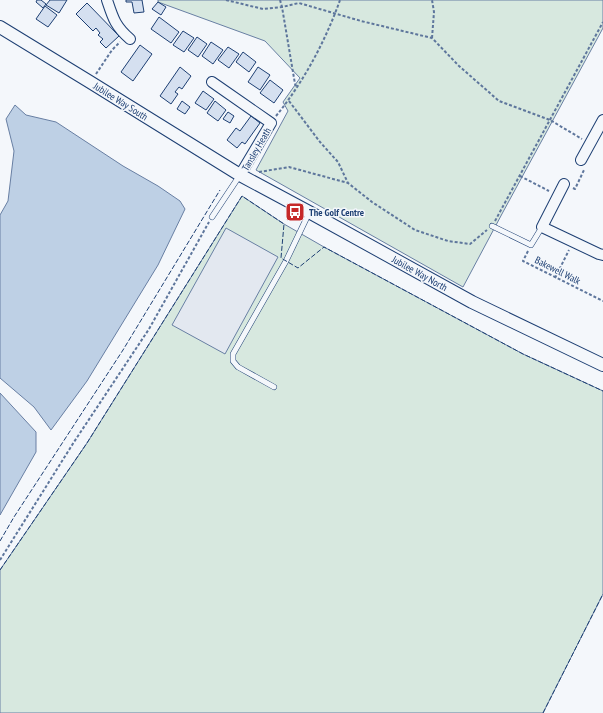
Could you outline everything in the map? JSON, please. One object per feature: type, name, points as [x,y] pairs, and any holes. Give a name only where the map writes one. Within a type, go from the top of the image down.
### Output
[{"type":"street","points":[[107,0],[113,19],[122,32],[128,37]]},
{"type":"street","name":"Jubilee Way South","points":[[0,27],[240,175]]},
{"type":"street","points":[[212,82],[271,123]]},
{"type":"street","points":[[581,160],[603,120]]},
{"type":"street","name":"Tansley Heath","points":[[240,175],[271,123]]},
{"type":"street","name":"Jubilee Way North","points":[[240,175],[472,302],[603,365]]},
{"type":"street","points":[[564,184],[542,226],[603,255]]},
{"type":"lane","points":[[212,217],[240,175]]},
{"type":"lane","points":[[274,387],[238,367],[233,361],[234,354],[286,261],[309,212]]},
{"type":"lane","points":[[492,226],[531,245],[542,226]]},
{"type":"path","points":[[226,0],[263,9],[300,3],[335,14],[432,38],[459,66],[499,101],[550,120],[590,143]]},
{"type":"path","points":[[280,0],[297,87]]},
{"type":"path","points":[[271,123],[289,101],[316,54],[340,0]]},
{"type":"path","points":[[432,0],[434,12],[432,38]]},
{"type":"path","points":[[240,175],[289,167],[348,183],[372,202],[415,230],[448,241],[470,244],[492,226],[602,27],[603,22]]},
{"type":"path","points":[[90,82],[112,50],[128,37]]},
{"type":"path","points":[[289,101],[320,142],[338,162],[348,183]]},
{"type":"path","points":[[564,184],[575,189],[588,163],[581,160]]},
{"type":"path","points":[[520,176],[557,196]]},
{"type":"path","points":[[0,560],[74,442],[149,329],[212,217]]},
{"type":"path","points":[[555,278],[574,242]]},
{"type":"path","name":"Bakewell Walk","points":[[531,245],[523,261],[603,301]]},
{"type":"shaded area","points":[[158,0],[603,0],[603,28],[463,287],[256,170],[288,111],[283,102],[300,78],[265,41],[158,2]]},
{"type":"shaded area","points":[[242,196],[284,224],[324,247],[523,354],[603,391],[603,594],[543,713],[0,713],[0,570],[87,443]]},
{"type":"shaded area","points":[[226,228],[278,257],[225,354],[172,325]]},
{"type":"water","points":[[15,105],[26,115],[56,122],[123,166],[158,186],[180,201],[185,209],[158,265],[87,381],[51,430],[34,407],[0,378],[0,215],[8,201],[14,151],[6,119]]},
{"type":"water","points":[[0,393],[36,432],[36,452],[0,515]]},
{"type":"building","points":[[37,0],[41,0],[46,4],[43,8],[36,2]]},
{"type":"building","points":[[50,0],[67,0],[59,13],[46,5]]},
{"type":"building","points":[[126,0],[142,0],[144,12],[134,13],[132,2],[126,2]]},
{"type":"building","points":[[158,2],[166,7],[161,15],[152,9]]},
{"type":"building","points":[[87,3],[119,36],[106,48],[100,42],[103,39],[98,35],[100,33],[96,28],[93,31],[76,14]]},
{"type":"building","points":[[45,6],[57,15],[48,27],[36,19]]},
{"type":"building","points":[[159,17],[179,32],[171,43],[151,29]]},
{"type":"building","points":[[183,31],[194,38],[184,52],[173,45]]},
{"type":"building","points":[[197,37],[207,44],[198,57],[188,50]]},
{"type":"building","points":[[211,42],[223,50],[213,64],[202,56]]},
{"type":"building","points":[[140,45],[152,54],[133,81],[121,72]]},
{"type":"building","points":[[228,47],[239,54],[229,68],[218,60]]},
{"type":"building","points":[[243,52],[256,62],[249,72],[236,62]]},
{"type":"building","points":[[180,67],[191,76],[182,89],[179,87],[175,92],[178,94],[171,104],[160,96]]},
{"type":"building","points":[[258,67],[270,75],[260,90],[248,82]]},
{"type":"building","points":[[270,80],[283,90],[274,103],[260,93]]},
{"type":"building","points":[[203,91],[214,99],[206,110],[195,103]]},
{"type":"building","points":[[182,101],[190,107],[185,114],[177,109]]},
{"type":"building","points":[[215,101],[226,110],[218,121],[207,113]]},
{"type":"building","points":[[228,112],[234,116],[230,123],[223,119]]},
{"type":"building","points":[[251,116],[260,123],[245,144],[242,142],[237,148],[227,140],[236,128],[240,131]]},
{"type":"fence","points":[[0,541],[14,517],[123,350],[220,190]]},
{"type":"fence","points":[[0,570],[87,443],[242,196],[284,224],[281,258],[298,268],[324,247],[523,354],[603,391]]},
{"type":"fence","points":[[543,713],[603,594]]},
{"type":"place","name":"The Golf Centre","points":[[295,212]]}]
